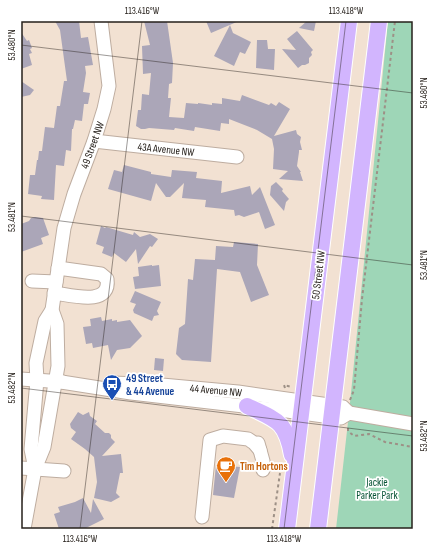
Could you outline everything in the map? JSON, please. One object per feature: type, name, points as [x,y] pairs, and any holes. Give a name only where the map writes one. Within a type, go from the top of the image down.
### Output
[{"type":"main road","name":"50 Street NW","points":[[287,529],[287,470],[302,407],[349,21]]},
{"type":"main road","points":[[318,529],[379,21]]},
{"type":"main road","points":[[247,406],[273,418],[284,428],[288,436],[287,470]]},
{"type":"street","name":"49 Street NW","points":[[35,469],[31,449],[37,380],[36,363],[45,321],[52,310],[64,228],[74,194],[94,141],[104,109],[109,86],[101,21]]},
{"type":"street","name":"43A Avenue NW","points":[[94,141],[237,157]]},
{"type":"street","points":[[32,280],[94,298],[106,291],[108,285],[106,278],[101,274],[58,268]]},
{"type":"street","name":"49 Street NW","points":[[35,469],[44,446],[58,366],[57,324],[52,310]]},
{"type":"street","name":"44 Avenue NW","points":[[21,379],[247,406],[302,407]]},
{"type":"street","name":"44 Avenue NW","points":[[55,382],[162,385],[238,392],[302,407],[332,411],[341,418],[349,413],[413,424]]},
{"type":"street","points":[[202,517],[210,440],[223,436],[248,440],[254,443],[260,450],[263,461],[263,470]]},
{"type":"street","points":[[21,468],[64,471]]},
{"type":"street","points":[[24,529],[35,469]]},
{"type":"path","points":[[350,398],[354,390],[362,299],[396,21]]},
{"type":"path","points":[[349,413],[348,431],[354,436],[369,434],[385,442],[413,447]]},
{"type":"path","points":[[272,529],[287,470]]},
{"type":"green space","name":"Jackie Parker Park","points":[[388,21],[413,21],[413,529],[336,529],[349,413]]},
{"type":"building","points":[[55,21],[79,21],[81,38],[88,37],[93,65],[85,66],[86,73],[83,92],[90,93],[88,104],[84,104],[82,121],[75,120],[72,129],[71,151],[66,150],[64,166],[56,165],[54,200],[41,199],[42,196],[28,194],[30,175],[35,175],[39,151],[42,151],[45,127],[54,128],[57,106],[60,106],[64,81],[67,81],[60,30]]},
{"type":"building","points":[[144,21],[167,21],[173,63],[172,83],[169,84],[168,98],[171,98],[169,117],[184,118],[186,103],[212,105],[212,103],[222,104],[222,98],[240,101],[242,95],[269,105],[271,103],[276,106],[279,102],[290,109],[274,136],[296,130],[297,134],[301,137],[300,142],[302,150],[299,150],[297,166],[301,172],[303,181],[279,179],[288,171],[273,169],[274,149],[272,139],[257,130],[229,119],[229,124],[221,123],[220,131],[195,127],[194,131],[175,128],[174,130],[149,128],[141,129],[136,126],[138,110],[141,110],[142,94],[149,95],[151,73],[143,74],[142,46],[150,45]]},
{"type":"building","points":[[206,21],[239,21],[211,33]]},
{"type":"building","points":[[307,21],[316,21],[314,31],[299,28]]},
{"type":"building","points":[[230,25],[233,33],[251,42],[245,54],[240,52],[234,66],[214,56]]},
{"type":"building","points":[[297,31],[313,50],[311,52],[312,55],[309,58],[309,63],[298,68],[282,49],[296,50],[287,39]]},
{"type":"building","points":[[21,32],[27,41],[29,40],[32,48],[30,49],[32,53],[29,54],[32,65],[21,69]]},
{"type":"building","points":[[257,40],[267,40],[268,49],[275,49],[274,70],[256,68]]},
{"type":"building","points":[[21,81],[34,90],[30,95],[21,97]]},
{"type":"building","points":[[124,165],[151,172],[151,174],[171,177],[172,170],[197,172],[196,178],[222,181],[221,193],[250,186],[252,195],[260,187],[275,225],[265,229],[259,212],[244,217],[239,215],[235,216],[234,210],[205,207],[206,200],[182,198],[184,183],[170,197],[166,197],[156,183],[151,201],[108,189],[114,170],[122,172]]},
{"type":"building","points":[[276,182],[283,189],[282,191],[289,199],[286,202],[284,211],[270,195],[271,186]]},
{"type":"building","points":[[35,217],[43,218],[49,235],[41,238],[43,244],[21,252],[21,224]]},
{"type":"building","points":[[101,226],[133,235],[134,232],[140,237],[150,234],[158,239],[152,247],[150,246],[138,264],[136,249],[126,262],[114,253],[112,257],[102,253],[104,247],[96,244]]},
{"type":"building","points":[[234,242],[258,244],[257,265],[269,295],[251,302],[240,272],[217,269],[211,362],[182,360],[176,354],[179,328],[185,324],[188,279],[193,280],[195,259],[215,260],[216,246],[233,247]]},
{"type":"building","points":[[159,265],[161,286],[135,289],[133,277],[139,276],[138,267]]},
{"type":"building","points":[[135,291],[161,302],[157,311],[159,315],[154,316],[152,321],[134,313],[133,310],[136,304],[130,302]]},
{"type":"building","points":[[101,317],[102,321],[112,319],[112,321],[117,320],[117,322],[130,320],[142,336],[130,348],[117,350],[111,360],[108,345],[93,348],[92,343],[86,344],[83,327],[91,326],[90,319]]},
{"type":"building","points":[[155,358],[164,359],[163,371],[154,370]]},
{"type":"building","points":[[78,412],[83,415],[89,412],[90,416],[97,421],[95,424],[105,433],[109,433],[115,442],[102,456],[121,454],[123,473],[120,473],[116,493],[120,497],[111,502],[94,498],[97,482],[94,457],[71,439],[76,432],[71,428],[70,424]]},
{"type":"building","name":"Tim Hortons","points":[[216,465],[240,467],[234,498],[213,495]]},
{"type":"building","points":[[83,498],[91,513],[93,499],[104,519],[84,529],[59,529],[54,514],[60,512],[58,507]]},
{"type":"place","name":"49 Street & 44 Avenue","points":[[112,401]]},
{"type":"place","name":"Tim Hortons","points":[[226,483]]}]
